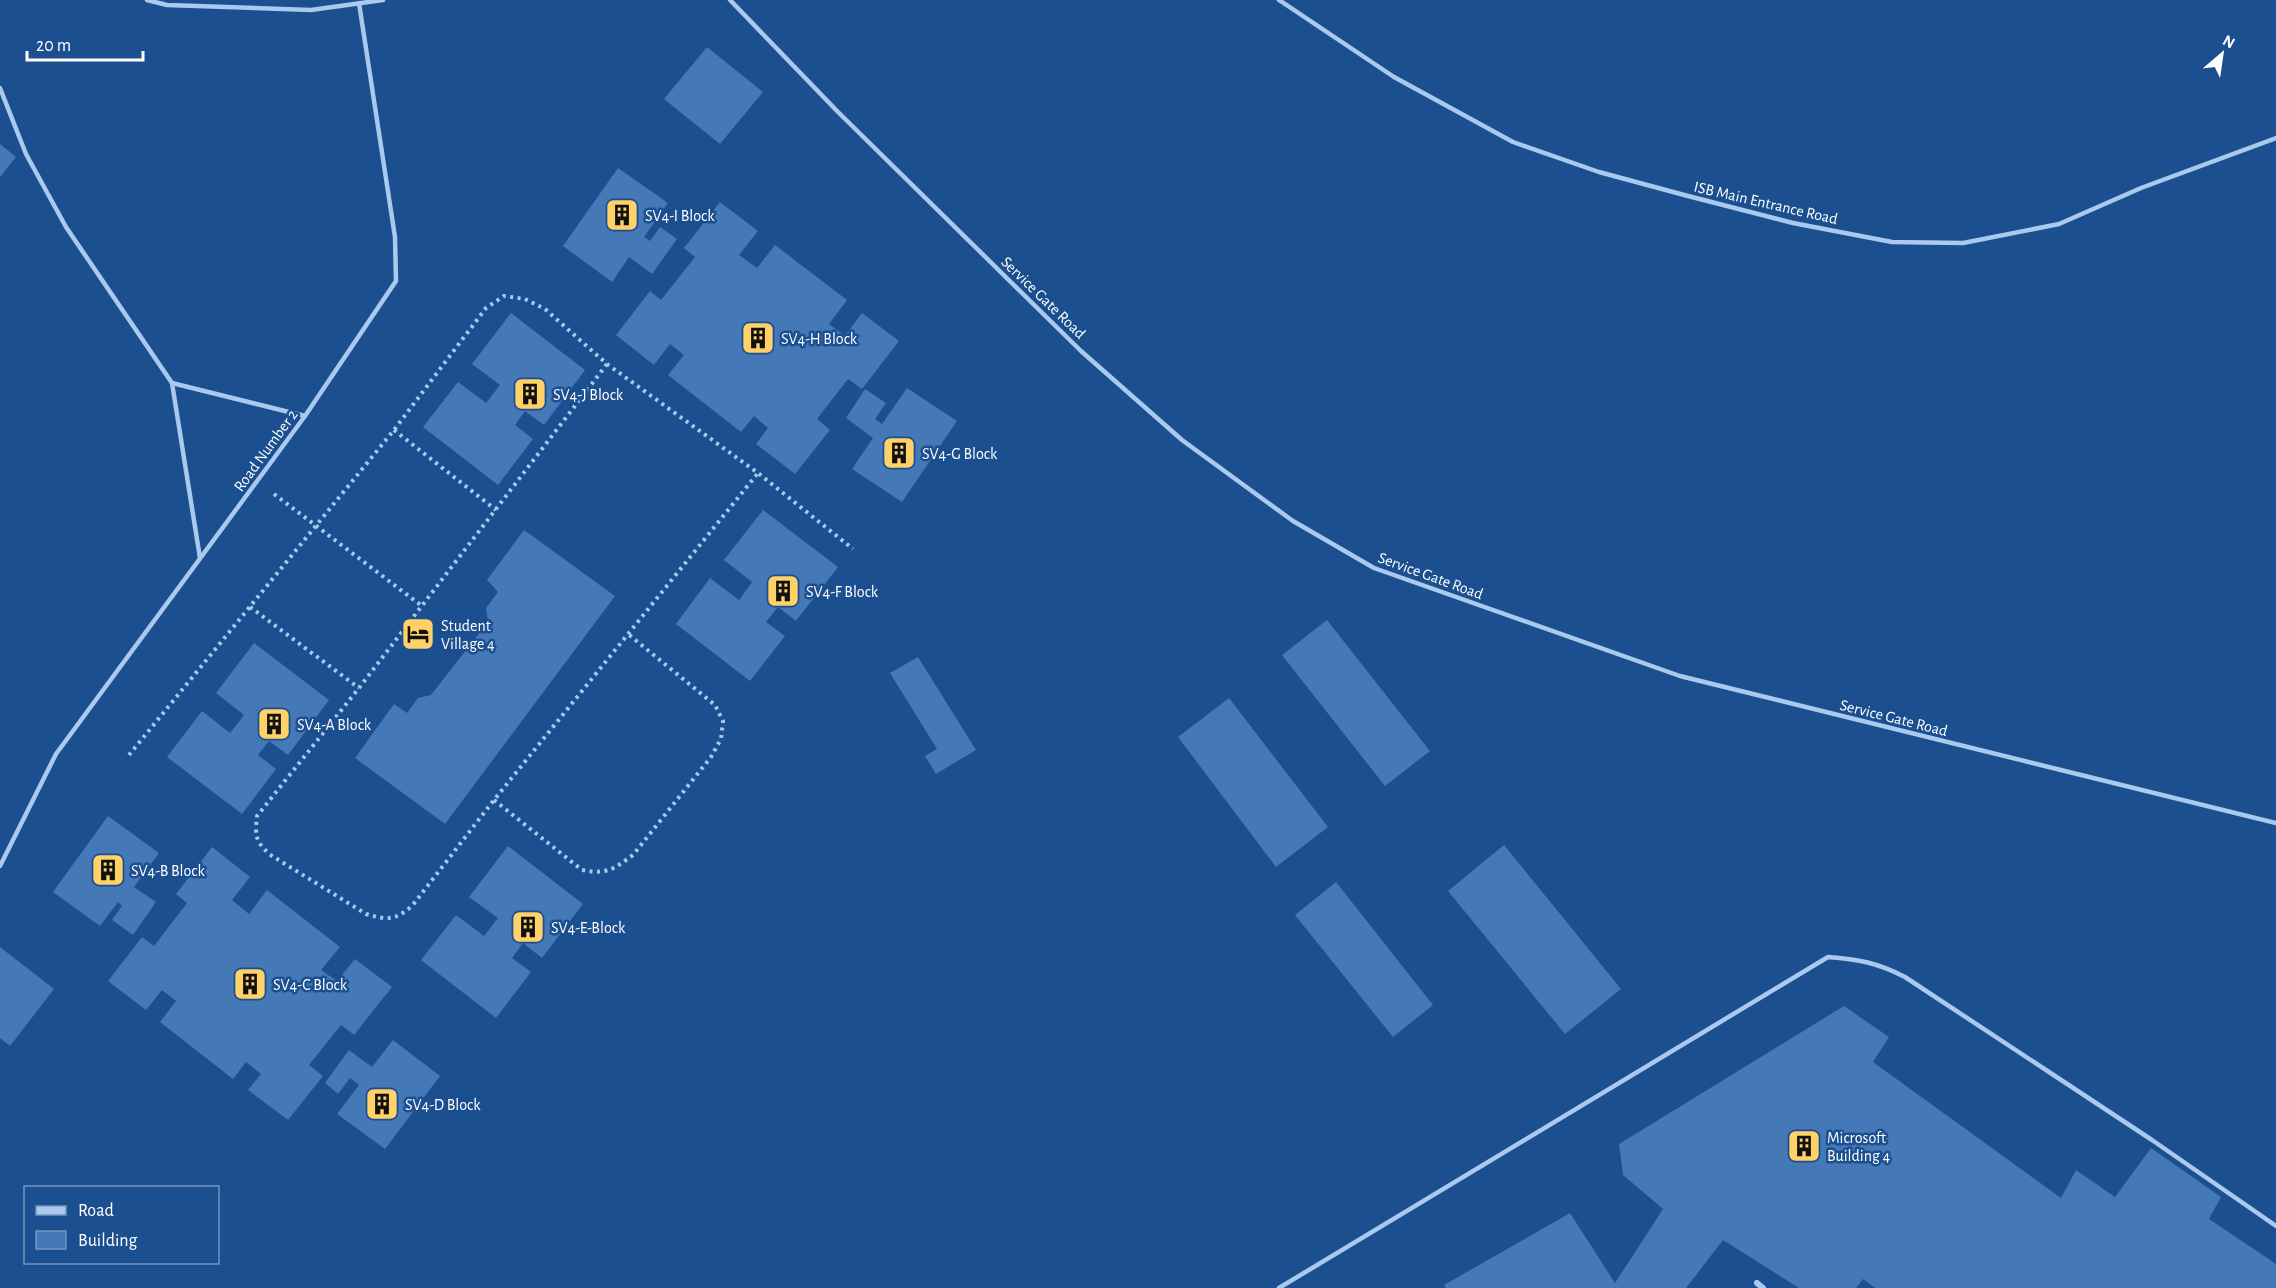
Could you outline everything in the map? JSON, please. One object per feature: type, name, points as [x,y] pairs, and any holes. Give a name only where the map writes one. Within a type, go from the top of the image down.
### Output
[{"type":"lane","points":[[147,0],[167,5],[311,10],[382,0]]},
{"type":"lane","name":"Service Gate Road","points":[[730,0],[838,112],[1073,343],[1173,433],[1293,521],[1374,568],[1680,675],[2276,824]]},
{"type":"lane","name":"ISB Main Entrance Road","points":[[1279,0],[1394,77],[1513,142],[1599,172],[1688,196],[1793,223],[1892,242],[1963,243],[2059,224],[2141,188],[2276,138]]},
{"type":"lane","name":"Road Number 2","points":[[0,866],[56,754],[305,416],[396,281],[395,237],[359,3]]},
{"type":"lane","points":[[0,88],[26,154],[66,227],[172,383],[200,558]]},
{"type":"lane","points":[[172,383],[305,416]]},
{"type":"lane","points":[[1279,1288],[1828,957],[1855,959],[1881,965],[1905,977],[2276,1226]]},
{"type":"path","points":[[129,755],[394,430],[486,308],[504,296],[525,298],[545,309],[607,364],[758,473],[853,549]]},
{"type":"path","points":[[607,364],[359,688],[257,816],[255,835],[259,844],[269,854],[366,914],[384,919],[399,917],[412,906],[494,800],[758,473]]},
{"type":"path","points":[[394,430],[496,510]]},
{"type":"path","points":[[257,481],[422,606]]},
{"type":"path","points":[[250,607],[359,688]]},
{"type":"path","points":[[494,800],[582,870],[599,873],[618,866],[633,855],[711,758],[721,739],[723,721],[716,705],[628,634]]},
{"type":"building","points":[[707,47],[763,92],[720,144],[664,99]]},
{"type":"building","points":[[0,144],[16,157],[0,177]]},
{"type":"building","name":"SV4-I Block","points":[[618,168],[668,203],[644,237],[650,241],[660,227],[677,239],[652,274],[629,257],[612,282],[563,246]]},
{"type":"building","name":"SV4-H Block","points":[[720,202],[758,231],[739,255],[757,268],[775,245],[847,300],[829,324],[845,336],[862,313],[899,341],[862,389],[848,379],[817,419],[830,430],[795,474],[756,444],[768,428],[754,416],[741,432],[668,375],[684,355],[670,344],[654,365],[616,335],[650,291],[661,300],[695,257],[684,248]]},
{"type":"building","name":"SV4-J Block","points":[[511,313],[585,370],[544,425],[525,411],[515,425],[533,439],[498,485],[423,427],[458,382],[486,403],[500,385],[472,364]]},
{"type":"building","name":"SV4-G Block","points":[[907,388],[957,421],[902,502],[852,469],[873,438],[846,418],[865,389],[886,403],[875,419],[882,424]]},
{"type":"building","name":"SV4-F Block","points":[[763,510],[838,567],[796,621],[778,607],[766,622],[785,636],[750,681],[676,624],[710,578],[739,600],[752,582],[724,560]]},
{"type":"building","points":[[524,530],[615,596],[445,824],[355,758],[394,704],[407,713],[418,698],[431,695],[474,640],[488,621],[486,608],[498,592],[487,580]]},
{"type":"building","points":[[1327,620],[1430,751],[1385,786],[1282,655]]},
{"type":"building","name":"SV4-A Block","points":[[254,643],[329,700],[288,755],[269,741],[258,755],[276,769],[242,814],[167,757],[202,711],[230,733],[244,715],[216,693]]},
{"type":"building","points":[[918,657],[976,750],[936,774],[925,756],[937,749],[890,673]]},
{"type":"building","points":[[1229,698],[1328,827],[1276,867],[1178,737]]},
{"type":"building","name":"SV4-B Block","points":[[108,816],[159,853],[134,887],[156,902],[133,935],[112,920],[122,906],[118,902],[100,926],[53,892]]},
{"type":"building","points":[[1504,845],[1621,989],[1565,1034],[1448,891]]},
{"type":"building","name":"SV4-E-Block","points":[[508,846],[583,904],[542,958],[523,943],[512,958],[531,972],[496,1018],[421,960],[456,915],[484,936],[498,918],[469,897]]},
{"type":"building","name":"SV4-C Block","points":[[212,847],[250,877],[232,900],[249,914],[267,890],[340,947],[321,970],[337,981],[355,959],[392,987],[354,1035],[341,1025],[309,1065],[323,1076],[288,1120],[248,1090],[261,1074],[246,1062],[233,1079],[160,1022],[176,1001],[162,990],[146,1010],[108,981],[142,937],[154,946],[187,903],[176,894]]},
{"type":"building","points":[[1336,882],[1433,1005],[1393,1037],[1295,915]]},
{"type":"building","points":[[0,947],[54,989],[10,1046],[0,1038]]},
{"type":"building","name":"Microsoft Building 4","points":[[1844,1006],[1889,1037],[1873,1062],[2061,1198],[2076,1170],[2115,1197],[2151,1148],[2221,1197],[2209,1219],[2276,1264],[2276,1288],[1875,1288],[1863,1279],[1856,1288],[1799,1288],[1723,1240],[1686,1288],[1446,1288],[1444,1285],[1570,1213],[1615,1283],[1663,1209],[1623,1175],[1619,1144]]},
{"type":"building","name":"SV4-D Block","points":[[393,1040],[440,1076],[385,1149],[337,1114],[359,1085],[350,1078],[338,1094],[325,1083],[349,1050],[372,1067]]},
{"type":"place","name":"SV4-I Block","points":[[622,215]]},
{"type":"place","name":"SV4-H Block","points":[[758,338]]},
{"type":"place","name":"SV4-J Block","points":[[530,394]]},
{"type":"place","name":"SV4-G Block","points":[[899,453]]},
{"type":"place","name":"SV4-F Block","points":[[783,591]]},
{"type":"place","name":"Student Village 4","points":[[418,634]]},
{"type":"place","name":"SV4-A Block","points":[[274,724]]},
{"type":"place","name":"SV4-B Block","points":[[108,870]]},
{"type":"place","name":"SV4-E-Block","points":[[528,927]]},
{"type":"place","name":"SV4-C Block","points":[[250,984]]},
{"type":"place","name":"SV4-D Block","points":[[382,1104]]},
{"type":"place","name":"Microsoft Building 4","points":[[1804,1146]]}]
